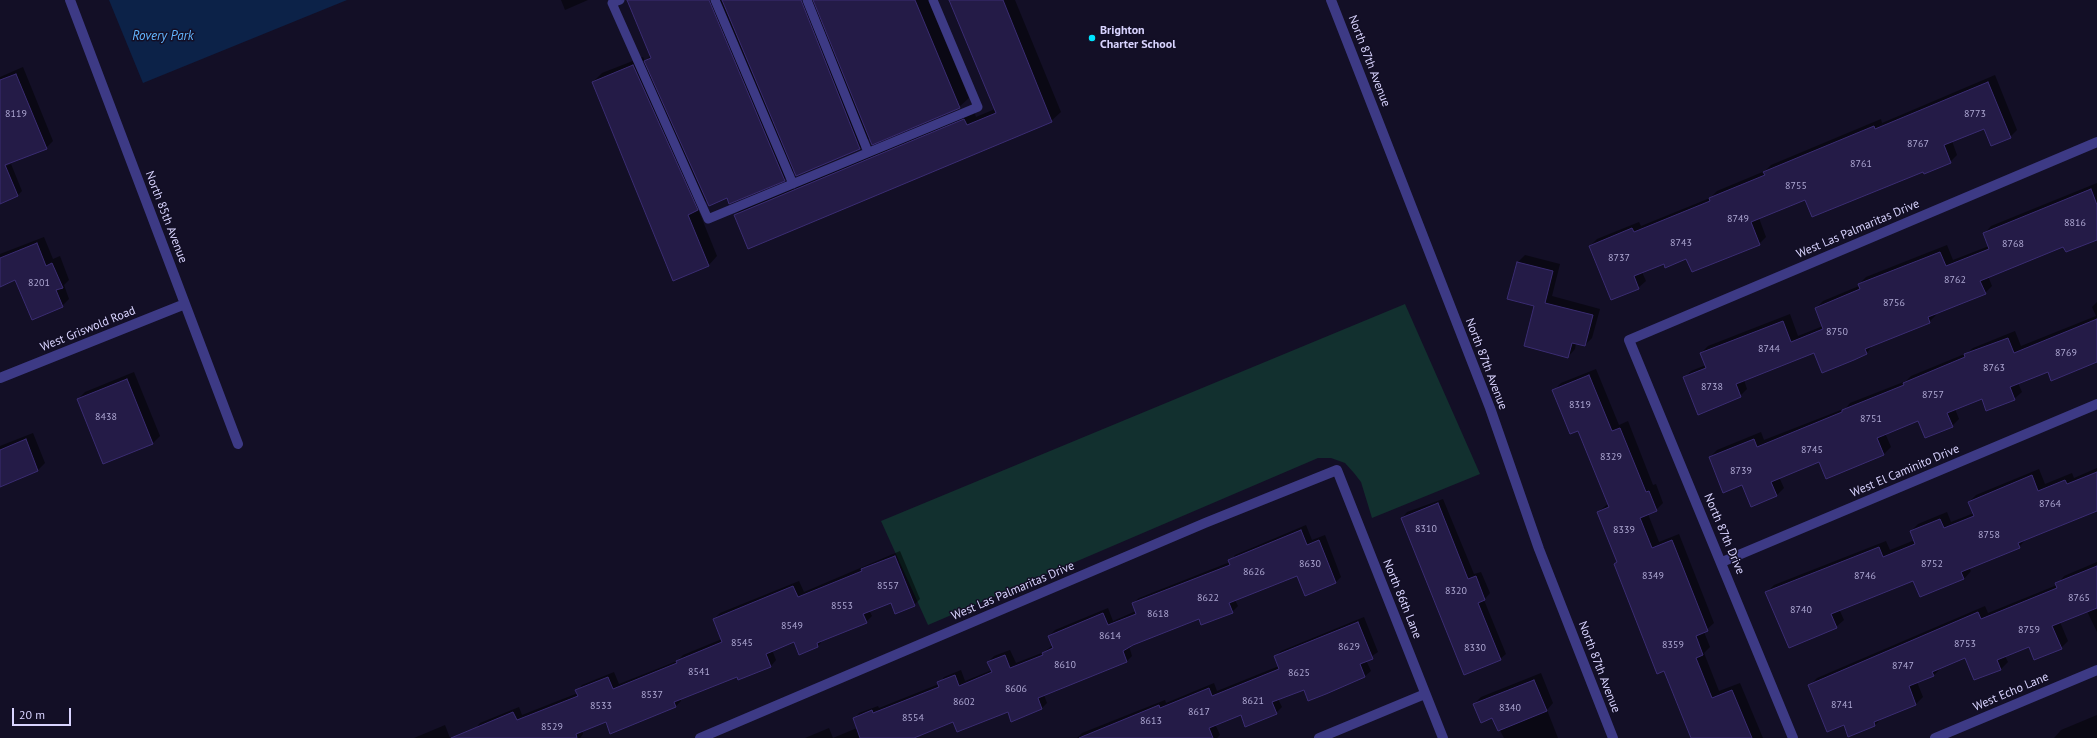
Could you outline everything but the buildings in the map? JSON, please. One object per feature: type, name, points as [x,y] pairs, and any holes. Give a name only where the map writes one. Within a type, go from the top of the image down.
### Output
[{"type":"street","name":"North 85th Avenue","points":[[70,0],[238,444]]},
{"type":"street","name":"North 87th Avenue","points":[[1331,0],[1490,408],[1539,549],[1613,738]]},
{"type":"street","name":"West Las Palmaritas Drive","points":[[1629,340],[2097,142]]},
{"type":"street","name":"West Griswold Road","points":[[0,378],[185,304]]},
{"type":"street","name":"North 87th Drive","points":[[1629,340],[1722,562],[1793,738]]},
{"type":"street","name":"West El Caminito Drive","points":[[1722,562],[2097,404]]},
{"type":"street","name":"West Las Palmaritas Drive","points":[[700,738],[1205,524],[1337,470]]},
{"type":"street","name":"North 86th Lane","points":[[1337,470],[1443,738]]},
{"type":"street","name":"West Echo Lane","points":[[1935,738],[2097,670]]},
{"type":"street","points":[[1319,738],[1426,694]]},
{"type":"lane","points":[[620,0],[612,3],[708,219],[978,107],[933,0]]},
{"type":"lane","points":[[715,0],[793,184]]},
{"type":"lane","points":[[807,0],[868,152]]},
{"type":"green space","points":[[1405,304],[1480,474],[1372,518],[1361,482],[1345,463],[1331,458],[1318,458],[928,625],[881,521]]},
{"type":"water","name":"Rovery Park","points":[[109,0],[347,0],[143,83]]},
{"type":"place","name":"Brighton Charter School","points":[[1092,38]]}]
